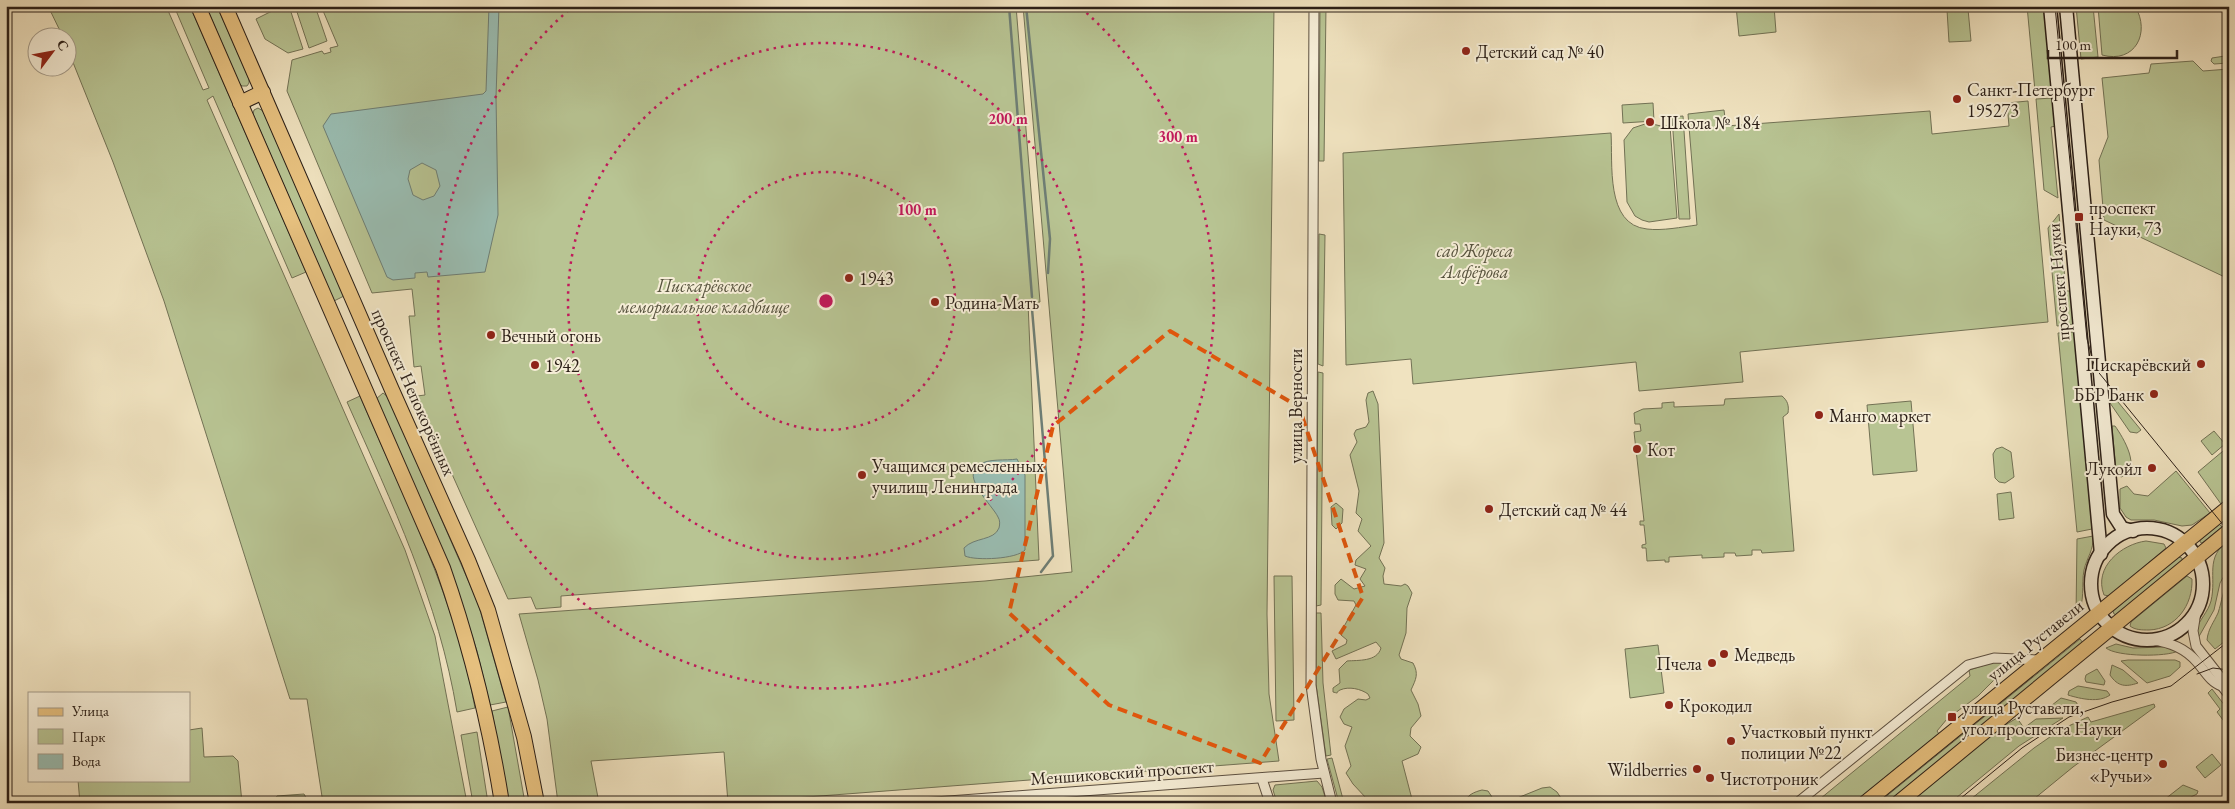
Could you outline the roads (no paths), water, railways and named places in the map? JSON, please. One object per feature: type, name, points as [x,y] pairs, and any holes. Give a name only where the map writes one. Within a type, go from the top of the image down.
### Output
[{"type":"main road","points":[[198,6],[443,568],[474,664],[485,709],[502,803]]},
{"type":"main road","name":"проспект Непокорённых","points":[[225,6],[485,602],[515,703],[533,780],[536,803]]},
{"type":"main road","name":"проспект Науки","points":[[2050,6],[2101,554]]},
{"type":"main road","name":"проспект Науки","points":[[2066,6],[2113,514],[2122,528],[2132,531]]},
{"type":"main road","points":[[240,103],[263,92]]},
{"type":"main road","points":[[2092,448],[2108,447]]},
{"type":"main road","name":"улица Руставели","points":[[1864,803],[2229,507]]},
{"type":"main road","name":"проспект Науки","points":[[2146,529],[2160,530],[2173,535],[2184,543],[2196,558],[2201,572],[2203,586],[2196,612],[2178,631],[2152,640],[2131,638],[2112,628],[2099,612],[2093,598],[2092,582],[2094,567],[2101,554],[2115,539],[2132,531],[2146,529]]},
{"type":"main road","points":[[1898,803],[2229,531]]},
{"type":"street","name":"улица Верности","points":[[1314,6],[1310,659],[1313,711],[1324,773],[1332,803]]},
{"type":"street","name":"проспект Науки","points":[[2196,612],[2193,631],[2196,646],[2221,678],[2222,686],[2229,695]]},
{"type":"street","name":"проспект Науки","points":[[2152,640],[2182,649],[2196,660],[2215,684],[2222,686]]},
{"type":"street","points":[[1796,803],[1968,665],[1994,658],[2039,660]]},
{"type":"street","name":"Меншиковский проспект","points":[[922,803],[1324,773]]},
{"type":"street","points":[[1262,779],[1270,803]]},
{"type":"water","points":[[489,6],[499,6],[496,97],[498,215],[485,272],[428,277],[427,272],[415,273],[415,278],[393,280],[387,277],[323,126],[331,114],[483,94],[486,91]],"holes":[[[422,163],[436,170],[440,186],[434,196],[423,200],[413,195],[408,179],[410,170]]]},
{"type":"water","points":[[1017,459],[1025,475],[1025,550],[1014,555],[996,558],[970,558],[965,556],[964,548],[973,542],[993,535],[1000,525],[998,517],[975,483],[974,470],[987,461]]},
{"type":"waterway","points":[[1009,6],[1032,297]]},
{"type":"waterway","points":[[1026,6],[1050,239],[1048,273]]},
{"type":"waterway","points":[[1032,309],[1053,556],[1041,572]]},
{"type":"tram line","points":[[2055,6],[2087,339],[2095,368],[2229,532]]},
{"type":"tram line","points":[[1955,803],[2022,748],[2069,717],[2112,702],[2171,686],[2229,641]]},
{"type":"tram line","points":[[2197,674],[2213,668],[2229,670]]},
{"type":"place","name":"Детский сад № 40","points":[[1466,51]]},
{"type":"place","name":"Санкт-Петербург 195273","points":[[1957,99]]},
{"type":"place","name":"Школа № 184","points":[[1650,122]]},
{"type":"place","name":"проспект Науки, 73","points":[[2079,217]]},
{"type":"place","name":"1943","points":[[849,278]]},
{"type":"place","name":"Родина-Мать","points":[[935,302]]},
{"type":"place","name":"Вечный огонь","points":[[491,335]]},
{"type":"place","name":"Пискарёвский","points":[[2201,364]]},
{"type":"place","name":"1942","points":[[535,365]]},
{"type":"place","name":"ББР Банк","points":[[2154,394]]},
{"type":"place","name":"Манго маркет","points":[[1819,415]]},
{"type":"place","name":"Кот","points":[[1637,449]]},
{"type":"place","name":"Лукойл","points":[[2152,468]]},
{"type":"place","name":"Учащимся ремесленных училищ Ленинграда","points":[[862,475]]},
{"type":"place","name":"Детский сад № 44","points":[[1489,509]]},
{"type":"place","name":"Медведь","points":[[1724,654]]},
{"type":"place","name":"Пчела","points":[[1712,663]]},
{"type":"place","name":"Крокодил","points":[[1669,705]]},
{"type":"place","name":"улица Руставели, угол проспекта Науки","points":[[1952,717]]},
{"type":"place","name":"Участковый пункт полиции №22","points":[[1731,741]]},
{"type":"place","name":"Бизнес-центр «Ручьи»","points":[[2163,764]]},
{"type":"place","name":"Wildberries","points":[[1697,769]]},
{"type":"place","name":"Чистотроник","points":[[1710,778]]},
{"type":"park label","name":"сад Жореса Алфёрова","points":[[1475,260]]},
{"type":"park label","name":"Пискарёвское мемориальное кладбище","points":[[704,295]]}]
